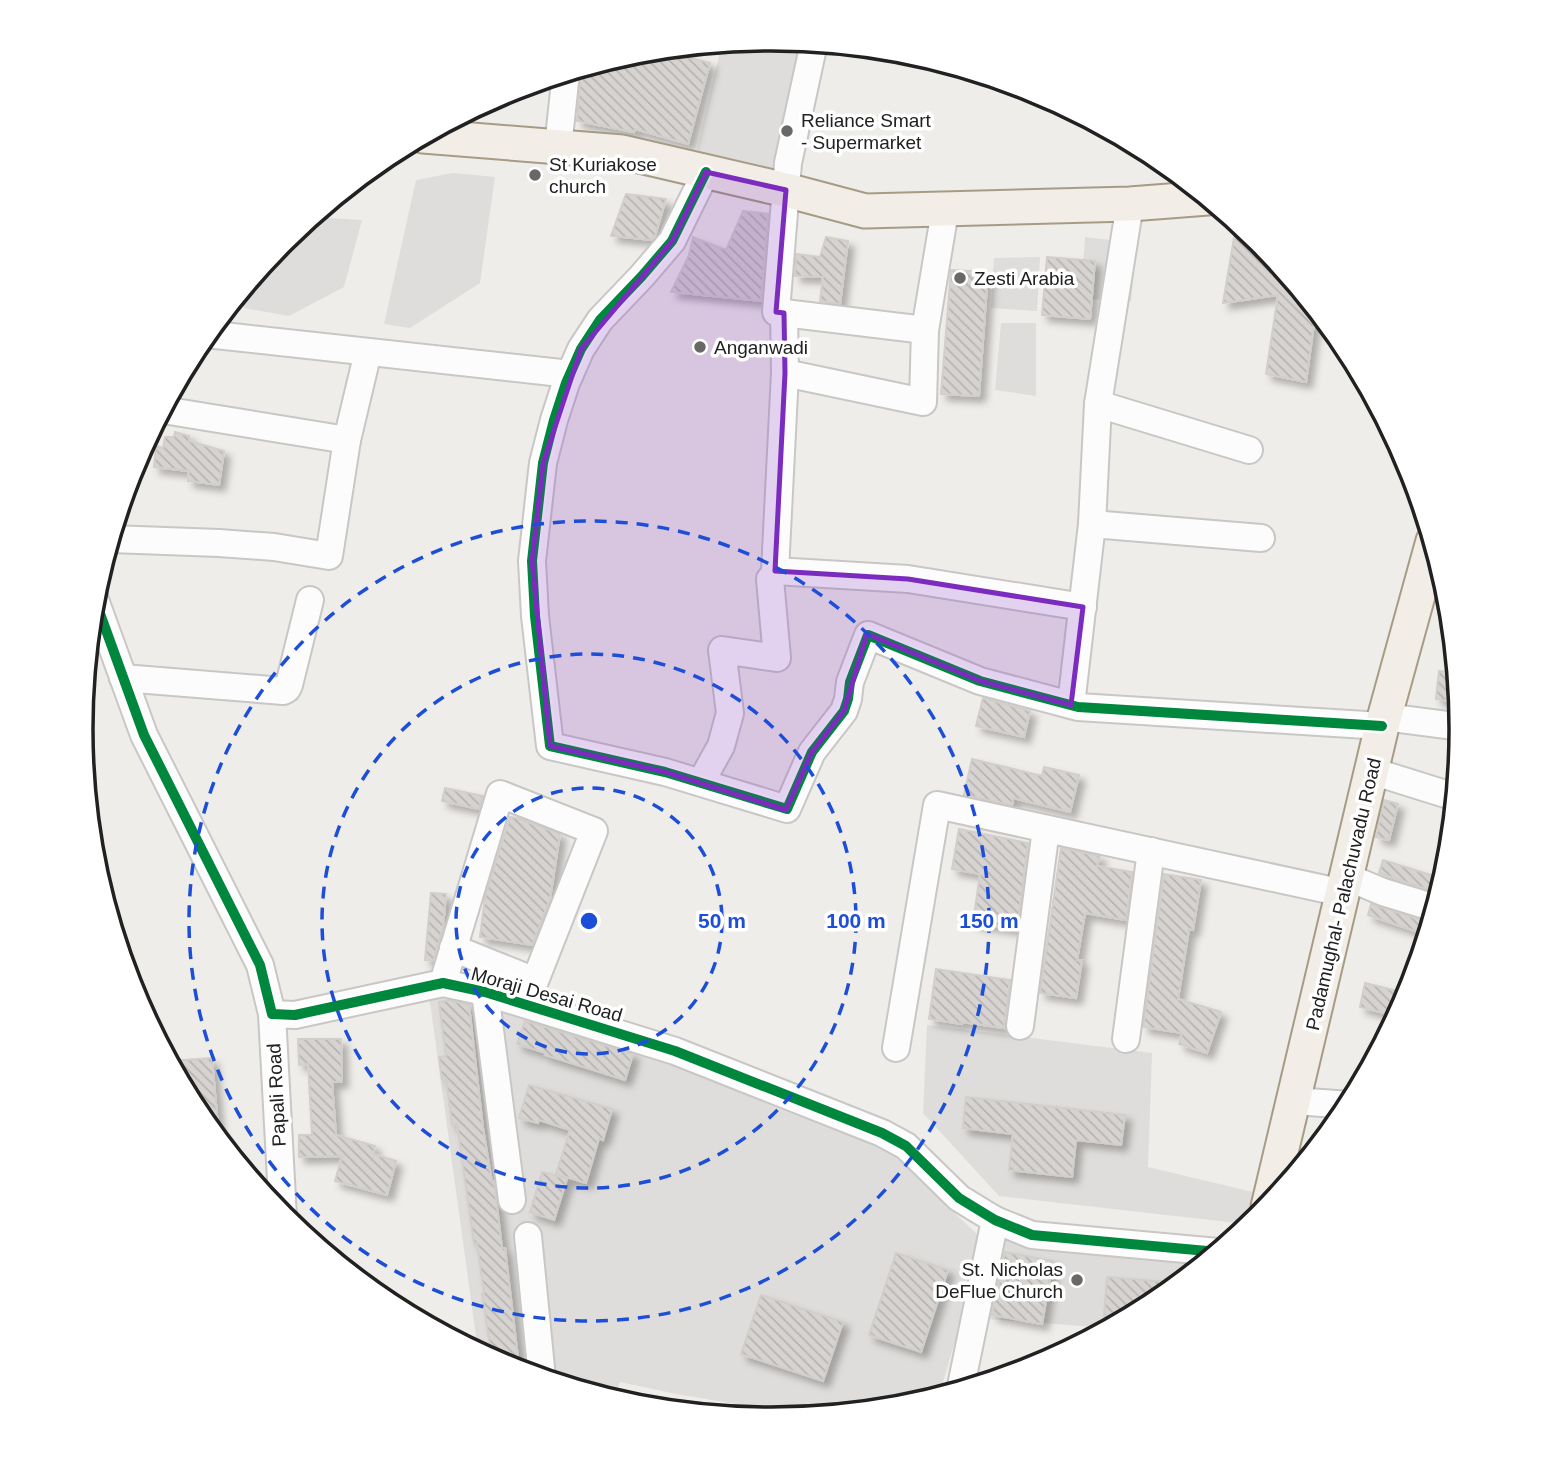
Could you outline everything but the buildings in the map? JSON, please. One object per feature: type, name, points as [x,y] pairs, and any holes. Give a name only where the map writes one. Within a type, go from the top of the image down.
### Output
[{"type":"main road","points":[[441,137],[622,152],[865,211],[945,211],[1194,199]]},
{"type":"main road","name":"Padamughal- Palachuvadu Road","points":[[1274,1184],[1383,722],[1428,558]]},
{"type":"street","points":[[812,52],[788,163],[776,312],[925,330]]},
{"type":"street","points":[[558,147],[565,83]]},
{"type":"street","points":[[706,172],[672,241],[600,320],[581,349],[554,420],[543,463],[532,561],[535,616],[550,746],[622,761],[701,782],[787,810],[812,752],[844,711],[849,682],[868,635],[980,681],[1071,705],[1137,712],[1450,726]]},
{"type":"street","points":[[1071,705],[1092,524],[1098,404],[1130,204]]},
{"type":"street","points":[[785,373],[923,402],[925,330],[945,211]]},
{"type":"street","points":[[784,313],[785,373],[775,571],[908,579],[1083,607]]},
{"type":"street","points":[[219,335],[570,373]]},
{"type":"street","points":[[120,539],[274,547],[329,556],[347,440],[368,352]]},
{"type":"street","points":[[1098,404],[1249,450]]},
{"type":"street","points":[[172,412],[347,440]]},
{"type":"street","points":[[1092,524],[1261,538]]},
{"type":"street","points":[[701,782],[721,746],[730,713],[722,650],[777,658],[770,579]]},
{"type":"street","points":[[123,678],[283,691],[289,685],[310,600]]},
{"type":"street","points":[[102,620],[144,735],[260,965],[272,1014]]},
{"type":"street","points":[[1372,771],[1446,794]]},
{"type":"street","points":[[443,983],[453,948],[500,794],[594,831],[535,981],[453,948]]},
{"type":"street","points":[[896,1048],[937,804],[1151,851],[1383,892],[1427,905]]},
{"type":"street","points":[[1020,1026],[1046,829]]},
{"type":"street","points":[[1126,1039],[1151,851]]},
{"type":"street","name":"Moraji Desai Road","points":[[272,1014],[295,1015],[443,983],[485,992],[675,1051],[883,1133],[906,1146],[959,1198],[995,1220],[1032,1235],[1204,1251]]},
{"type":"street","points":[[485,992],[512,1199]]},
{"type":"street","name":"Papali Road","points":[[272,1014],[282,1198]]},
{"type":"street","points":[[1294,1101],[1336,1104]]},
{"type":"street","points":[[962,1379],[995,1220]]},
{"type":"street","points":[[528,1236],[541,1367]]},
{"type":"highlighted area","points":[[706,172],[786,190],[776,312],[784,313],[785,373],[775,571],[908,579],[1083,607],[1071,705],[980,681],[867,634],[844,711],[812,752],[786,810],[665,772],[550,746],[532,561],[543,463],[581,349],[672,241]]},
{"type":"shaded area","points":[[806,52],[775,181],[694,162],[720,53]]},
{"type":"shaded area","points":[[453,173],[495,177],[480,283],[410,328],[384,324],[416,180]]},
{"type":"shaded area","points":[[326,218],[362,220],[344,287],[289,316],[244,308],[244,303],[262,282]]},
{"type":"shaded area","points":[[1085,237],[1137,243],[1131,301],[1081,299]]},
{"type":"shaded area","points":[[1040,257],[1037,311],[991,308],[994,258]]},
{"type":"shaded area","points":[[1001,323],[1036,323],[1036,396],[995,390]]},
{"type":"shaded area","points":[[429,995],[479,996],[883,1145],[981,1238],[942,1385],[904,1394],[816,1406],[751,1407],[620,1382],[618,1389],[596,1384],[512,1356],[476,1339]]},
{"type":"shaded area","points":[[927,1025],[1152,1053],[1148,1167],[1253,1192],[1249,1211],[1236,1223],[999,1196],[923,1113]]},
{"type":"shaded area","name":"St. Nicholas DeFlue Church","points":[[981,1238],[1198,1256],[1148,1293],[1091,1327],[962,1317]]},
{"type":"cycle path","points":[[706,172],[672,241],[600,320],[581,349],[554,420],[543,463],[532,561],[535,616],[550,746],[665,772],[787,809],[812,752],[844,711],[850,682],[868,635],[980,681],[1078,707],[1382,726]]},
{"type":"cycle path","points":[[102,620],[144,735],[260,965],[272,1014],[295,1015],[443,983],[485,992],[675,1051],[882,1133],[906,1146],[959,1198],[995,1220],[1032,1235],[1204,1251]]},
{"type":"place","name":"Reliance Smart - Supermarket","points":[[787,131]]},
{"type":"place","name":"St Kuriakose church","points":[[535,175]]},
{"type":"place","name":"Zesti Arabia","points":[[960,278]]},
{"type":"place","name":"Anganwadi","points":[[700,347]]},
{"type":"place","name":"St. Nicholas DeFlue Church","points":[[1077,1280]]}]
